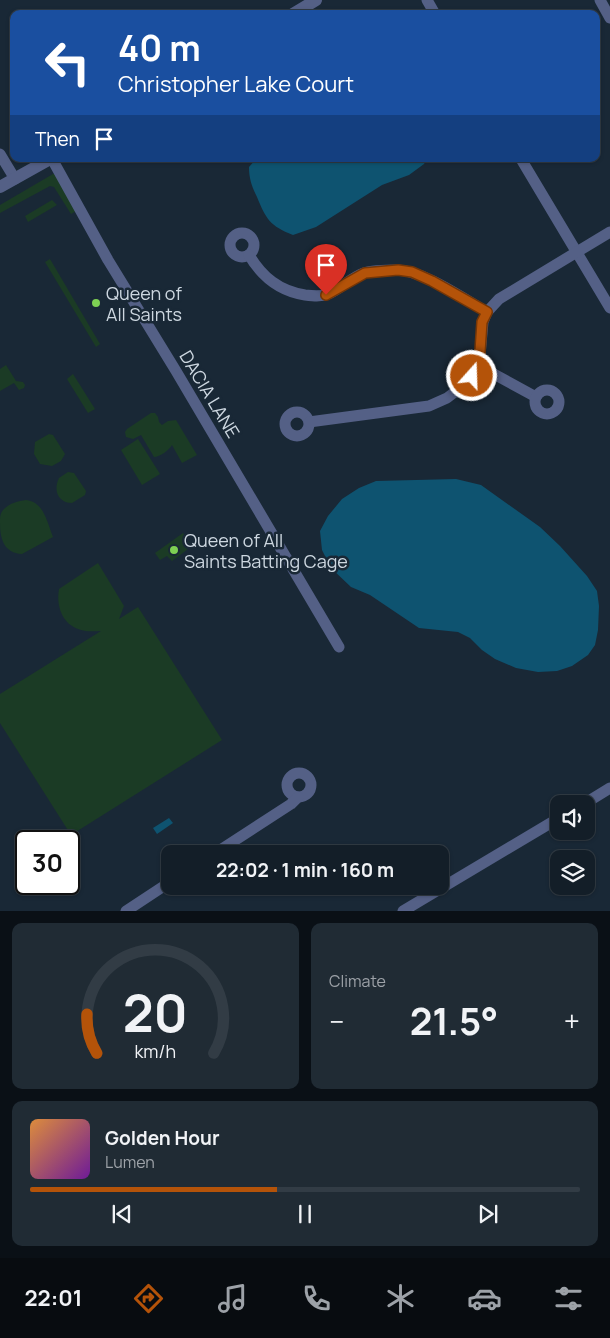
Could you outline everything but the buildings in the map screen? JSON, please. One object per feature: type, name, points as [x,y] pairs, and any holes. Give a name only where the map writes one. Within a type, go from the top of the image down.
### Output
[{"type":"street","points":[[300,10],[316,0]]},
{"type":"street","points":[[600,0],[610,18]]},
{"type":"street","points":[[0,154],[15,179]]},
{"type":"street","points":[[1,185],[46,162]]},
{"type":"street","name":"DACIA LANE","points":[[53,162],[108,260],[339,647]]},
{"type":"street","points":[[523,162],[610,308]]},
{"type":"street","points":[[309,422],[429,406],[447,398],[464,385],[479,366],[482,322],[487,312],[499,299],[610,232]]},
{"type":"street","points":[[249,255],[268,279],[284,290],[295,293],[315,296],[326,295],[365,273],[398,270],[412,272],[425,278],[487,312]]},
{"type":"street","points":[[479,366],[536,397]]},
{"type":"street","points":[[595,797],[610,788]]},
{"type":"street","points":[[228,845],[291,804],[298,797]]},
{"type":"street","points":[[403,910],[550,823]]},
{"type":"street","points":[[126,910],[161,888]]},
{"type":"green space","points":[[53,174],[57,174],[78,210],[71,214],[54,187],[50,186],[0,213],[0,205]]},
{"type":"green space","points":[[52,200],[57,205],[28,222],[25,216]]},
{"type":"green space","points":[[50,259],[100,344],[96,347],[45,262]]},
{"type":"green space","points":[[6,365],[16,381],[23,382],[24,388],[19,390],[14,383],[0,391],[0,369]]},
{"type":"green space","points":[[73,374],[95,409],[88,413],[67,379]]},
{"type":"green space","points":[[151,413],[155,413],[162,425],[168,421],[176,420],[197,455],[182,463],[172,445],[164,453],[154,457],[141,435],[133,439],[126,437],[125,432],[127,429]]},
{"type":"green space","points":[[49,434],[53,435],[65,454],[61,461],[52,466],[40,464],[34,454],[35,442]]},
{"type":"green space","points":[[138,439],[160,474],[142,485],[121,450]]},
{"type":"green space","points":[[68,472],[74,473],[86,491],[85,495],[72,503],[63,501],[57,491],[59,478]]},
{"type":"green space","points":[[26,500],[41,509],[47,519],[53,537],[22,554],[11,551],[4,544],[0,529],[0,515],[6,507]]},
{"type":"green space","name":"Queen of All Saints Batting Cage","points":[[183,533],[192,546],[172,561],[167,556],[160,560],[155,553]]},
{"type":"green space","points":[[98,563],[124,606],[119,619],[138,607],[222,740],[79,830],[68,830],[0,723],[0,694],[101,631],[83,631],[69,624],[62,614],[58,602],[59,589]]},
{"type":"water","points":[[253,162],[425,162],[409,175],[382,185],[316,227],[293,235],[274,225],[266,216],[252,186],[249,167]]},
{"type":"water","points":[[456,479],[481,485],[540,527],[587,576],[597,591],[599,606],[595,645],[588,655],[572,666],[557,671],[538,672],[516,668],[495,659],[470,638],[458,632],[419,628],[370,595],[351,587],[331,568],[322,550],[320,531],[328,516],[342,499],[359,488],[376,481]]},
{"type":"water","points":[[169,818],[173,823],[157,834],[153,828]]},
{"type":"place","name":"Queen of All Saints","points":[[96,303]]},
{"type":"place","name":"Queen of All Saints Batting Cage","points":[[174,550]]},
{"type":"route","points":[[326,295],[365,273],[398,270],[412,272],[432,281],[487,312],[482,322],[479,366],[472,376]]}]
